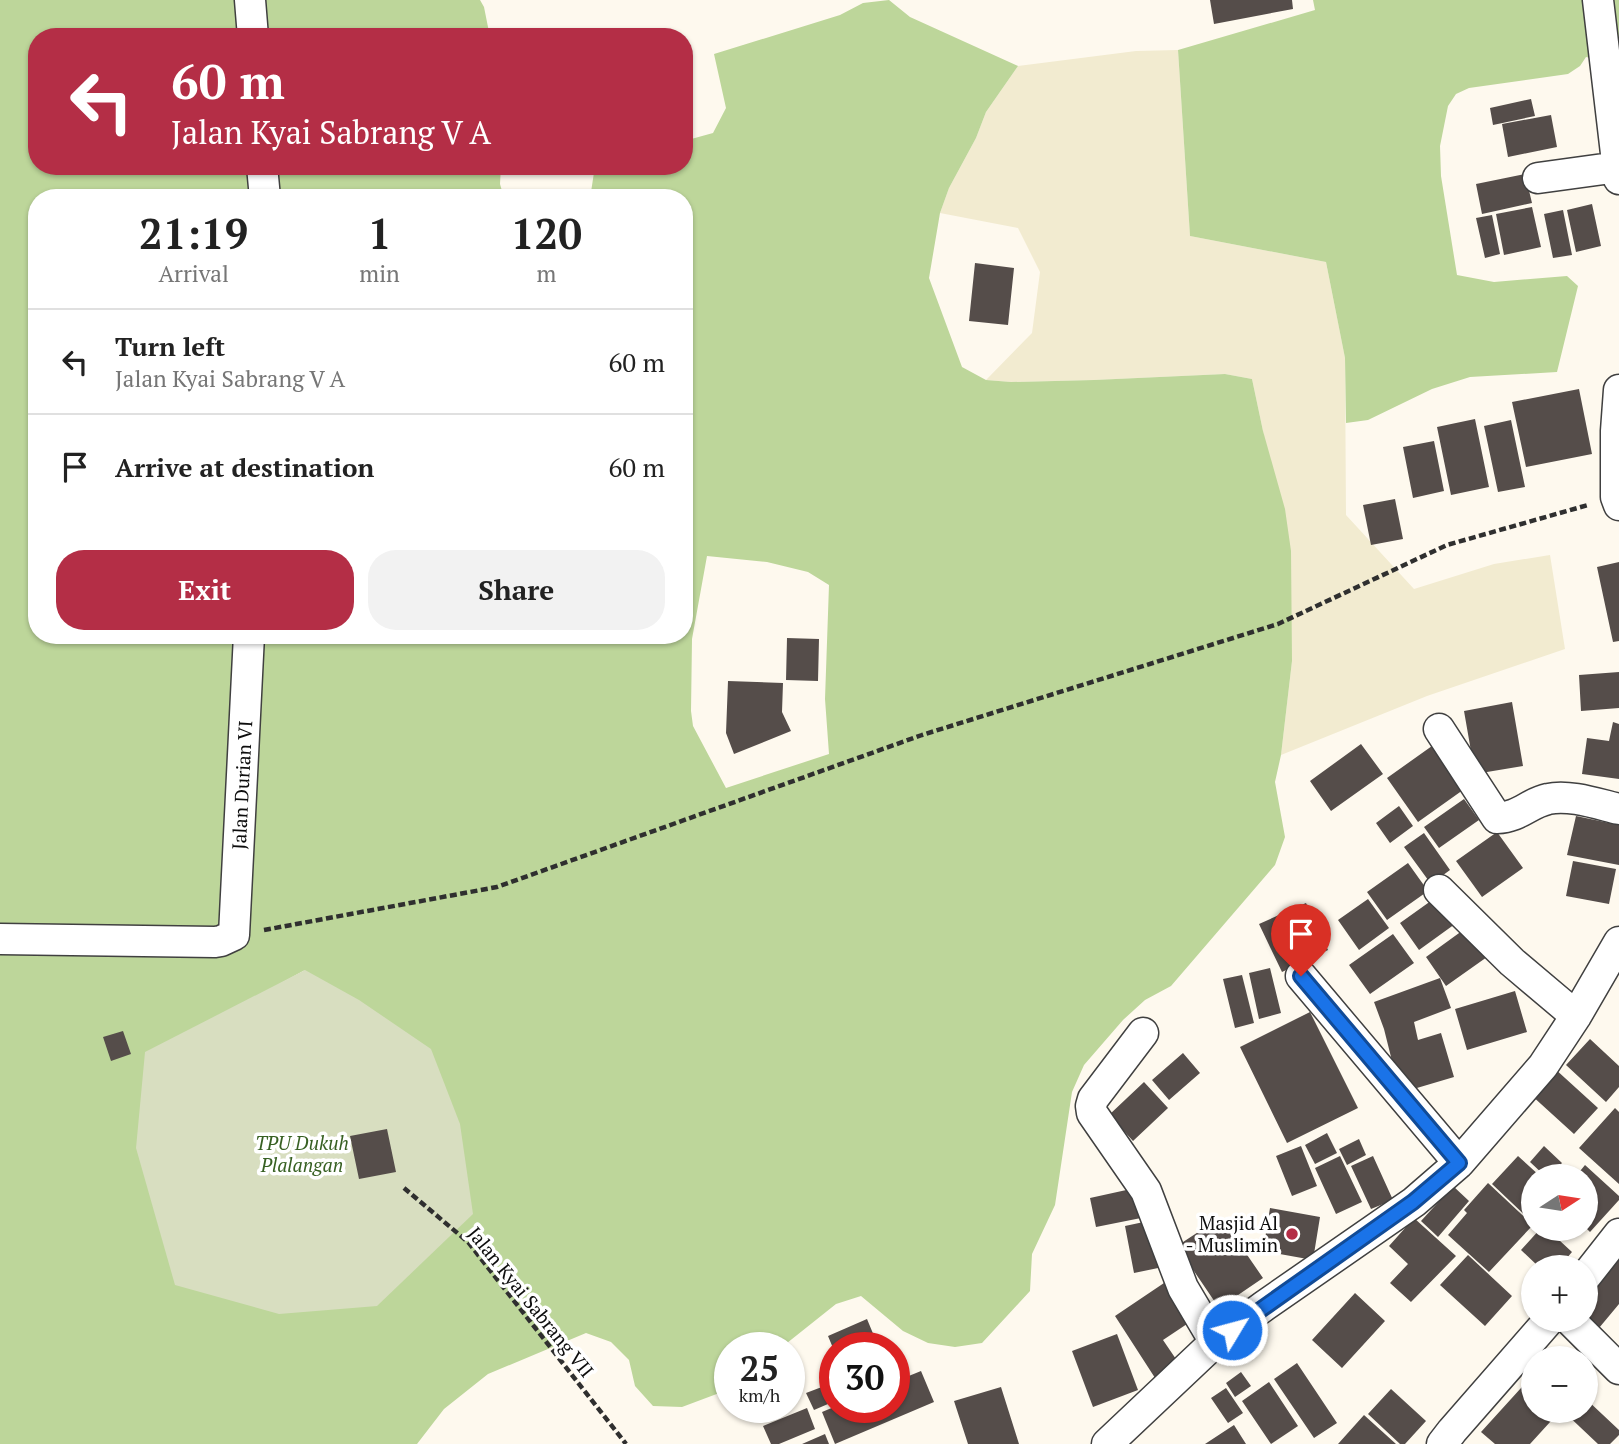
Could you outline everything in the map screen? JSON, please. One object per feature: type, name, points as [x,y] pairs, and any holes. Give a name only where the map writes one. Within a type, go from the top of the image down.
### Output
[{"type":"street","points":[[250,0],[252,28]]},
{"type":"street","points":[[1538,178],[1618,173],[1598,0]]},
{"type":"street","points":[[1618,501],[1619,390]]},
{"type":"street","name":"Jalan Durian VI","points":[[234,935],[249,644]]},
{"type":"street","points":[[1439,729],[1497,818],[1508,818],[1548,799],[1572,799],[1619,809]]},
{"type":"street","points":[[1439,890],[1512,962],[1576,1016]]},
{"type":"street","points":[[0,939],[215,942],[234,935]]},
{"type":"street","points":[[1122,1439],[1215,1342],[1413,1202],[1459,1163],[1543,1066],[1619,942]]},
{"type":"street","points":[[1301,976],[1459,1163]]},
{"type":"street","points":[[1143,1033],[1093,1099],[1092,1113],[1146,1191],[1183,1288],[1215,1342]]},
{"type":"street","points":[[1598,1261],[1619,1234]]},
{"type":"street","points":[[1443,1444],[1539,1332]]},
{"type":"street","points":[[1582,1332],[1619,1369]]},
{"type":"path","points":[[234,935],[497,887],[922,735],[1278,624],[1447,545],[1618,501]]},
{"type":"path","name":"Jalan Kyai Sabrang VII","points":[[404,1188],[468,1242],[626,1444]]},
{"type":"shaded area","points":[[1178,50],[1190,236],[1326,262],[1345,358],[1346,515],[1414,589],[1494,564],[1550,555],[1565,649],[1427,696],[1281,755],[1292,661],[1263,431],[1252,379],[1225,374],[1094,380],[986,380],[1032,333],[1040,272],[1018,228],[940,213],[949,188],[976,138],[986,112],[1018,66],[1136,51]]},
{"type":"green space","points":[[0,0],[480,0],[488,28],[28,28],[28,175],[500,175],[501,189],[28,189],[28,644],[692,644],[693,726],[726,788],[829,754],[825,699],[829,585],[808,572],[767,562],[707,556],[693,633],[693,189],[591,189],[594,175],[693,175],[693,139],[713,133],[726,108],[714,54],[840,15],[863,3],[889,0],[910,17],[1018,66],[986,112],[976,138],[949,188],[940,213],[929,278],[962,367],[986,380],[1011,382],[1225,374],[1252,379],[1263,431],[1285,509],[1291,551],[1292,661],[1281,755],[1275,782],[1285,837],[1275,865],[1171,986],[1145,1000],[1123,1020],[1084,1065],[1072,1092],[1055,1205],[1032,1254],[1030,1291],[982,1343],[955,1347],[928,1343],[910,1332],[903,1331],[861,1296],[836,1304],[801,1332],[714,1332],[714,1395],[682,1407],[653,1406],[635,1386],[629,1360],[611,1342],[586,1333],[488,1374],[444,1409],[417,1444],[0,1444]],"holes":[[[305,970],[136,1148],[274,987]]]},
{"type":"green space","points":[[1313,0],[1619,0],[1619,64],[1586,57],[1580,66],[1568,74],[1469,88],[1456,94],[1448,106],[1440,146],[1441,176],[1457,275],[1494,282],[1567,276],[1578,286],[1557,372],[1470,377],[1432,389],[1368,420],[1346,423],[1345,358],[1326,262],[1190,236],[1178,50],[1315,10]]},
{"type":"green space","name":"TPU Dukuh Plalangan","points":[[305,970],[359,1000],[431,1049],[460,1124],[473,1214],[377,1306],[279,1314],[175,1285],[136,1148],[145,1052]]},
{"type":"building","points":[[1210,0],[1292,0],[1293,9],[1214,24]]},
{"type":"building","points":[[1531,99],[1535,116],[1493,125],[1490,108]]},
{"type":"building","points":[[1551,115],[1557,147],[1508,157],[1502,124]]},
{"type":"building","points":[[1525,174],[1532,203],[1482,214],[1476,184]]},
{"type":"building","points":[[1592,204],[1601,246],[1576,252],[1567,210]]},
{"type":"building","points":[[1532,207],[1541,247],[1504,255],[1496,214]]},
{"type":"building","points":[[1563,210],[1572,255],[1553,258],[1544,214]]},
{"type":"building","points":[[1492,215],[1500,254],[1485,258],[1476,218]]},
{"type":"building","points":[[975,263],[1014,268],[1008,325],[969,321]]},
{"type":"building","points":[[1579,389],[1592,454],[1526,467],[1512,402]]},
{"type":"building","points":[[1475,419],[1489,487],[1451,495],[1437,427]]},
{"type":"building","points":[[1511,420],[1525,487],[1498,492],[1484,426]]},
{"type":"building","points":[[1434,441],[1444,491],[1413,498],[1403,447]]},
{"type":"building","points":[[1395,499],[1403,539],[1371,545],[1363,505]]},
{"type":"building","points":[[1619,562],[1619,641],[1613,642],[1597,567]]},
{"type":"building","points":[[787,638],[819,639],[818,681],[786,680]]},
{"type":"building","points":[[1619,672],[1619,708],[1581,711],[1579,675]]},
{"type":"building","points":[[728,681],[783,683],[782,712],[791,731],[734,754],[726,733]]},
{"type":"building","points":[[1512,702],[1523,766],[1475,774],[1464,711]]},
{"type":"building","points":[[1613,722],[1619,724],[1619,779],[1582,774],[1587,738],[1609,741]]},
{"type":"building","points":[[1439,741],[1470,785],[1418,822],[1387,778]]},
{"type":"building","points":[[1361,744],[1383,774],[1331,811],[1310,781]]},
{"type":"building","points":[[1464,799],[1479,820],[1439,848],[1424,827]]},
{"type":"building","points":[[1399,806],[1413,826],[1390,843],[1376,823]]},
{"type":"building","points":[[1576,816],[1619,825],[1619,865],[1567,855]]},
{"type":"building","points":[[1497,832],[1523,868],[1482,897],[1456,861]]},
{"type":"building","points":[[1424,833],[1450,870],[1431,884],[1404,847]]},
{"type":"building","points":[[1573,861],[1616,869],[1609,904],[1566,896]]},
{"type":"building","points":[[1408,863],[1428,891],[1387,920],[1367,892]]},
{"type":"building","points":[[1435,898],[1455,924],[1419,950],[1400,923]]},
{"type":"building","points":[[1368,899],[1389,928],[1359,950],[1338,920]]},
{"type":"building","points":[[1306,903],[1328,950],[1282,972],[1259,924]]},
{"type":"building","points":[[1466,928],[1487,957],[1446,986],[1426,957]]},
{"type":"building","points":[[1393,934],[1414,963],[1370,994],[1349,965]]},
{"type":"building","points":[[1270,968],[1281,1013],[1259,1019],[1249,973]]},
{"type":"building","points":[[1242,975],[1254,1023],[1235,1028],[1223,979]]},
{"type":"building","points":[[1440,978],[1451,1008],[1414,1022],[1418,1040],[1441,1033],[1454,1077],[1400,1093],[1384,1029],[1374,1002]]},
{"type":"building","points":[[1515,991],[1527,1032],[1467,1050],[1455,1009]]},
{"type":"building","points":[[1310,1012],[1358,1108],[1287,1143],[1240,1047]]},
{"type":"building","points":[[123,1031],[131,1054],[111,1061],[103,1037]]},
{"type":"building","points":[[1590,1039],[1619,1066],[1619,1087],[1606,1102],[1566,1065]]},
{"type":"building","points":[[1183,1053],[1200,1073],[1169,1100],[1152,1080]]},
{"type":"building","points":[[1554,1068],[1598,1108],[1574,1134],[1530,1094]]},
{"type":"building","points":[[1144,1082],[1168,1108],[1133,1141],[1109,1115]]},
{"type":"building","points":[[1615,1108],[1619,1112],[1619,1184],[1598,1164],[1579,1148]]},
{"type":"building","points":[[387,1129],[396,1172],[359,1179],[350,1136]]},
{"type":"building","points":[[1327,1133],[1337,1153],[1315,1164],[1305,1145]]},
{"type":"building","points":[[1359,1139],[1366,1155],[1347,1165],[1339,1149]]},
{"type":"building","points":[[1301,1146],[1317,1186],[1292,1196],[1276,1156]]},
{"type":"building","points":[[1544,1146],[1562,1163],[1532,1164],[1530,1162]]},
{"type":"building","points":[[1340,1156],[1362,1202],[1336,1214],[1315,1168]]},
{"type":"building","points":[[1373,1156],[1393,1200],[1371,1209],[1351,1166]]},
{"type":"building","points":[[1518,1156],[1527,1164],[1521,1164],[1521,1212],[1492,1184]]},
{"type":"building","points":[[1598,1177],[1619,1196],[1619,1200],[1598,1223]]},
{"type":"building","points":[[1488,1183],[1521,1214],[1521,1238],[1489,1272],[1448,1235],[1467,1213],[1464,1210]]},
{"type":"building","points":[[1453,1186],[1469,1201],[1438,1237],[1421,1221]]},
{"type":"building","points":[[1140,1187],[1146,1217],[1096,1227],[1090,1198]]},
{"type":"building","name":"Masjid Al - Muslimin","points":[[1270,1208],[1320,1217],[1313,1260],[1263,1251]]},
{"type":"building","points":[[1221,1217],[1263,1278],[1219,1308],[1177,1246]]},
{"type":"building","points":[[1414,1218],[1456,1256],[1411,1302],[1390,1283],[1408,1264],[1389,1246]]},
{"type":"building","points":[[1153,1220],[1163,1267],[1134,1273],[1125,1226]]},
{"type":"building","points":[[1619,1239],[1619,1304],[1599,1328],[1598,1327],[1598,1264]]},
{"type":"building","points":[[1529,1241],[1560,1241],[1572,1252],[1569,1255],[1526,1255],[1521,1250]]},
{"type":"building","points":[[1468,1255],[1512,1296],[1485,1326],[1440,1285]]},
{"type":"building","points":[[1164,1283],[1190,1322],[1163,1340],[1180,1365],[1157,1381],[1115,1316]]},
{"type":"building","points":[[1355,1293],[1385,1321],[1342,1368],[1312,1340]]},
{"type":"building","points":[[867,1319],[872,1332],[837,1332]]},
{"type":"building","points":[[1117,1334],[1138,1390],[1093,1407],[1072,1351]]},
{"type":"building","points":[[1297,1363],[1337,1423],[1314,1438],[1274,1379]]},
{"type":"building","points":[[921,1371],[934,1402],[910,1412],[910,1375]]},
{"type":"building","points":[[1241,1372],[1251,1386],[1235,1397],[1226,1383]]},
{"type":"building","points":[[1269,1382],[1298,1426],[1271,1444],[1242,1401]]},
{"type":"building","points":[[1001,1387],[1019,1444],[968,1444],[954,1401]]},
{"type":"building","points":[[819,1388],[819,1408],[814,1410],[806,1393]]},
{"type":"building","points":[[1226,1388],[1243,1413],[1228,1423],[1211,1398]]},
{"type":"building","points":[[1521,1388],[1521,1423],[1549,1423],[1530,1444],[1495,1444],[1481,1432]]},
{"type":"building","points":[[1391,1389],[1426,1421],[1405,1444],[1400,1444],[1368,1414]]},
{"type":"building","points":[[807,1408],[815,1429],[779,1444],[771,1444],[763,1426],[770,1423],[805,1423]]},
{"type":"building","points":[[1598,1410],[1619,1430],[1619,1435],[1610,1444],[1598,1444],[1576,1423],[1598,1423]]},
{"type":"building","points":[[1364,1415],[1396,1444],[1338,1444]]},
{"type":"building","points":[[826,1423],[884,1423],[835,1444]]},
{"type":"building","points":[[1234,1425],[1246,1444],[1205,1444]]},
{"type":"building","points":[[825,1434],[829,1444],[802,1444]]},
{"type":"place","name":"Masjid Al - Muslimin","points":[[1292,1234]]},
{"type":"route","points":[[1232,1330],[1413,1202],[1459,1163],[1301,976]]}]
